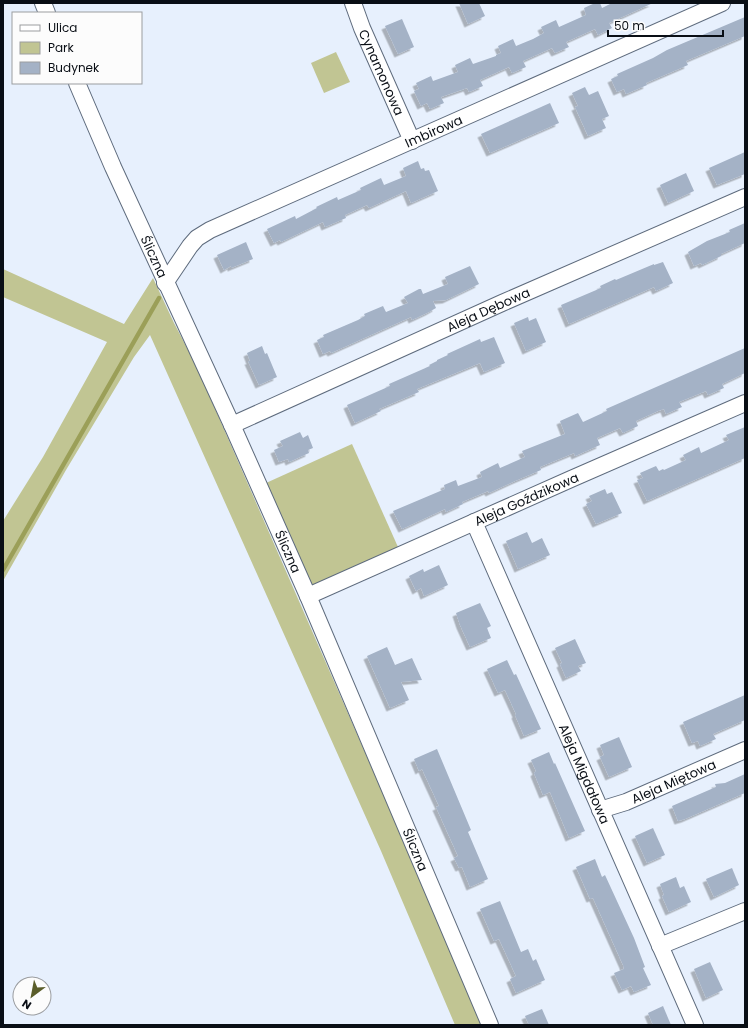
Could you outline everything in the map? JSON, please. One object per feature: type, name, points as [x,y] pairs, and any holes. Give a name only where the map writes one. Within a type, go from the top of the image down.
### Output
[{"type":"street","name":"Cynamonowa","points":[[353,3],[362,28],[412,141]]},
{"type":"street","name":"Imbirowa","points":[[165,283],[190,246],[197,238],[210,230],[722,3]]},
{"type":"street","name":"Śliczna","points":[[77,84],[165,283],[232,425],[308,596],[490,1025]]},
{"type":"street","name":"Aleja Dębowa","points":[[232,425],[502,303],[745,198]]},
{"type":"street","name":"Aleja Goździkowa","points":[[308,596],[745,403]]},
{"type":"street","name":"Aleja Migdałowa","points":[[474,522],[695,1025]]},
{"type":"street","name":"Aleja Miętowa","points":[[600,810],[626,802],[745,750]]},
{"type":"street","points":[[660,946],[745,911]]},
{"type":"green space","points":[[336,52],[350,82],[324,93],[311,63]]},
{"type":"green space","points":[[3,269],[124,324],[153,278],[196,365],[484,1025],[455,1025],[381,851],[150,335],[134,357],[66,470],[3,581],[3,521],[43,457],[107,342],[3,297]]},
{"type":"green space","points":[[352,444],[398,547],[311,587],[266,483]]},
{"type":"building","points":[[459,3],[479,3],[485,16],[468,24]]},
{"type":"building","points":[[595,3],[600,3],[602,8],[612,3],[653,3],[609,23],[612,28],[598,35],[595,29],[566,42],[569,47],[555,53],[552,48],[523,61],[526,67],[512,73],[509,67],[480,80],[483,86],[469,92],[467,88],[441,97],[444,103],[430,109],[427,103],[421,106],[414,91],[419,89],[416,83],[431,76],[433,81],[458,72],[455,65],[470,58],[473,64],[496,56],[501,53],[498,46],[513,39],[516,46],[533,39],[544,33],[541,27],[556,20],[559,27],[586,15],[584,8]]},
{"type":"building","points":[[745,17],[745,36],[686,61],[688,65],[646,83],[647,85],[626,94],[624,89],[617,92],[611,79],[618,76],[617,74],[667,50]]},
{"type":"building","points":[[402,19],[414,47],[398,54],[385,26]]},
{"type":"building","points":[[585,87],[589,95],[598,91],[609,116],[602,119],[606,128],[588,136],[575,107],[578,106],[572,93]]},
{"type":"building","points":[[550,103],[559,123],[490,153],[481,134]]},
{"type":"building","points":[[745,152],[745,174],[717,185],[709,168]]},
{"type":"building","points":[[418,161],[421,169],[424,168],[425,171],[429,170],[438,191],[411,203],[406,191],[369,208],[367,205],[345,215],[346,218],[325,227],[323,222],[281,242],[280,240],[274,243],[267,229],[295,216],[296,219],[337,197],[338,200],[361,190],[360,188],[381,178],[384,185],[406,176],[403,168]]},
{"type":"building","points":[[686,173],[694,191],[668,203],[660,185]]},
{"type":"building","points":[[745,223],[745,243],[702,265],[701,263],[694,266],[688,252],[707,241],[730,232],[729,230]]},
{"type":"building","points":[[246,242],[253,259],[231,268],[231,266],[224,270],[217,255]]},
{"type":"building","points":[[663,262],[673,283],[656,291],[654,287],[569,324],[561,305],[601,288],[600,286],[615,279],[616,280],[654,264]]},
{"type":"building","points":[[470,266],[479,284],[446,300],[433,301],[436,308],[412,320],[411,317],[331,353],[330,351],[323,354],[317,340],[324,337],[323,335],[358,320],[365,316],[364,314],[383,306],[386,312],[408,303],[404,297],[419,289],[421,289],[423,294],[448,284],[445,277]]},
{"type":"building","points":[[528,317],[529,321],[536,318],[546,342],[526,351],[514,323]]},
{"type":"building","points":[[494,337],[505,363],[484,372],[480,363],[417,389],[419,392],[379,409],[381,411],[355,423],[347,405],[430,366],[429,365],[437,360],[448,355],[447,354],[480,339],[481,342]]},
{"type":"building","points":[[262,346],[265,354],[267,353],[277,377],[259,385],[248,361],[250,361],[247,353]]},
{"type":"building","points":[[745,348],[745,373],[722,384],[724,388],[708,395],[706,391],[679,402],[682,407],[666,414],[664,409],[658,411],[636,421],[638,426],[623,433],[620,428],[597,438],[600,445],[575,456],[574,453],[540,467],[541,470],[489,493],[488,491],[462,502],[463,504],[446,512],[445,509],[402,529],[393,511],[445,489],[444,485],[456,480],[458,486],[482,477],[480,472],[498,463],[500,468],[525,457],[522,451],[565,434],[560,421],[578,413],[583,422],[607,411],[606,409]]},
{"type":"building","points":[[745,427],[745,458],[647,501],[637,480],[643,478],[640,473],[656,466],[659,471],[664,470],[686,460],[683,455],[699,447],[701,453],[729,440],[726,435]]},
{"type":"building","points":[[300,432],[303,438],[308,435],[313,448],[308,450],[309,453],[289,462],[288,459],[279,462],[274,450],[283,446],[280,441]]},
{"type":"building","points":[[605,489],[607,494],[612,492],[622,513],[596,524],[586,504],[592,501],[589,496]]},
{"type":"building","points":[[527,532],[532,543],[542,538],[550,555],[518,569],[506,541]]},
{"type":"building","points":[[439,565],[448,585],[424,596],[421,588],[416,591],[409,576],[423,569],[424,572]]},
{"type":"building","points":[[480,603],[491,626],[487,628],[491,638],[470,647],[456,613]]},
{"type":"building","points":[[575,639],[586,663],[578,666],[581,671],[566,678],[560,664],[562,663],[555,648]]},
{"type":"building","points":[[387,647],[395,665],[412,658],[422,680],[401,682],[409,700],[390,708],[367,656]]},
{"type":"building","points":[[507,660],[514,675],[516,674],[541,729],[524,736],[505,690],[498,693],[487,669]]},
{"type":"building","points":[[745,695],[745,720],[713,734],[716,739],[700,746],[698,741],[692,743],[683,722]]},
{"type":"building","points":[[619,737],[632,767],[609,777],[600,757],[604,755],[600,745]]},
{"type":"building","points":[[437,749],[471,830],[468,832],[488,879],[470,887],[462,867],[459,868],[454,858],[458,856],[436,807],[439,806],[422,769],[419,771],[414,759]]},
{"type":"building","points":[[549,752],[585,831],[569,838],[550,792],[543,795],[534,773],[536,771],[531,760]]},
{"type":"building","points":[[745,774],[745,793],[678,821],[672,806],[716,787],[715,784],[725,783]]},
{"type":"building","points":[[653,828],[665,855],[647,863],[635,836]]},
{"type":"building","points":[[595,859],[602,877],[605,875],[634,938],[645,967],[643,968],[651,985],[634,992],[631,986],[622,990],[614,973],[624,969],[623,965],[593,898],[590,899],[576,867]]},
{"type":"building","points":[[732,868],[739,885],[714,897],[706,879]]},
{"type":"building","points":[[676,877],[680,888],[684,886],[691,902],[669,912],[662,896],[664,895],[660,884]]},
{"type":"building","points":[[500,901],[521,952],[528,949],[533,961],[536,959],[545,980],[516,993],[510,979],[516,976],[499,939],[494,941],[480,909]]},
{"type":"building","points":[[710,962],[723,990],[706,998],[694,969]]},
{"type":"building","points":[[663,1006],[671,1025],[653,1025],[648,1013]]},
{"type":"building","points":[[542,1009],[549,1025],[529,1025],[525,1016]]},
{"type":"waterway","points":[[3,570],[159,298]]}]
